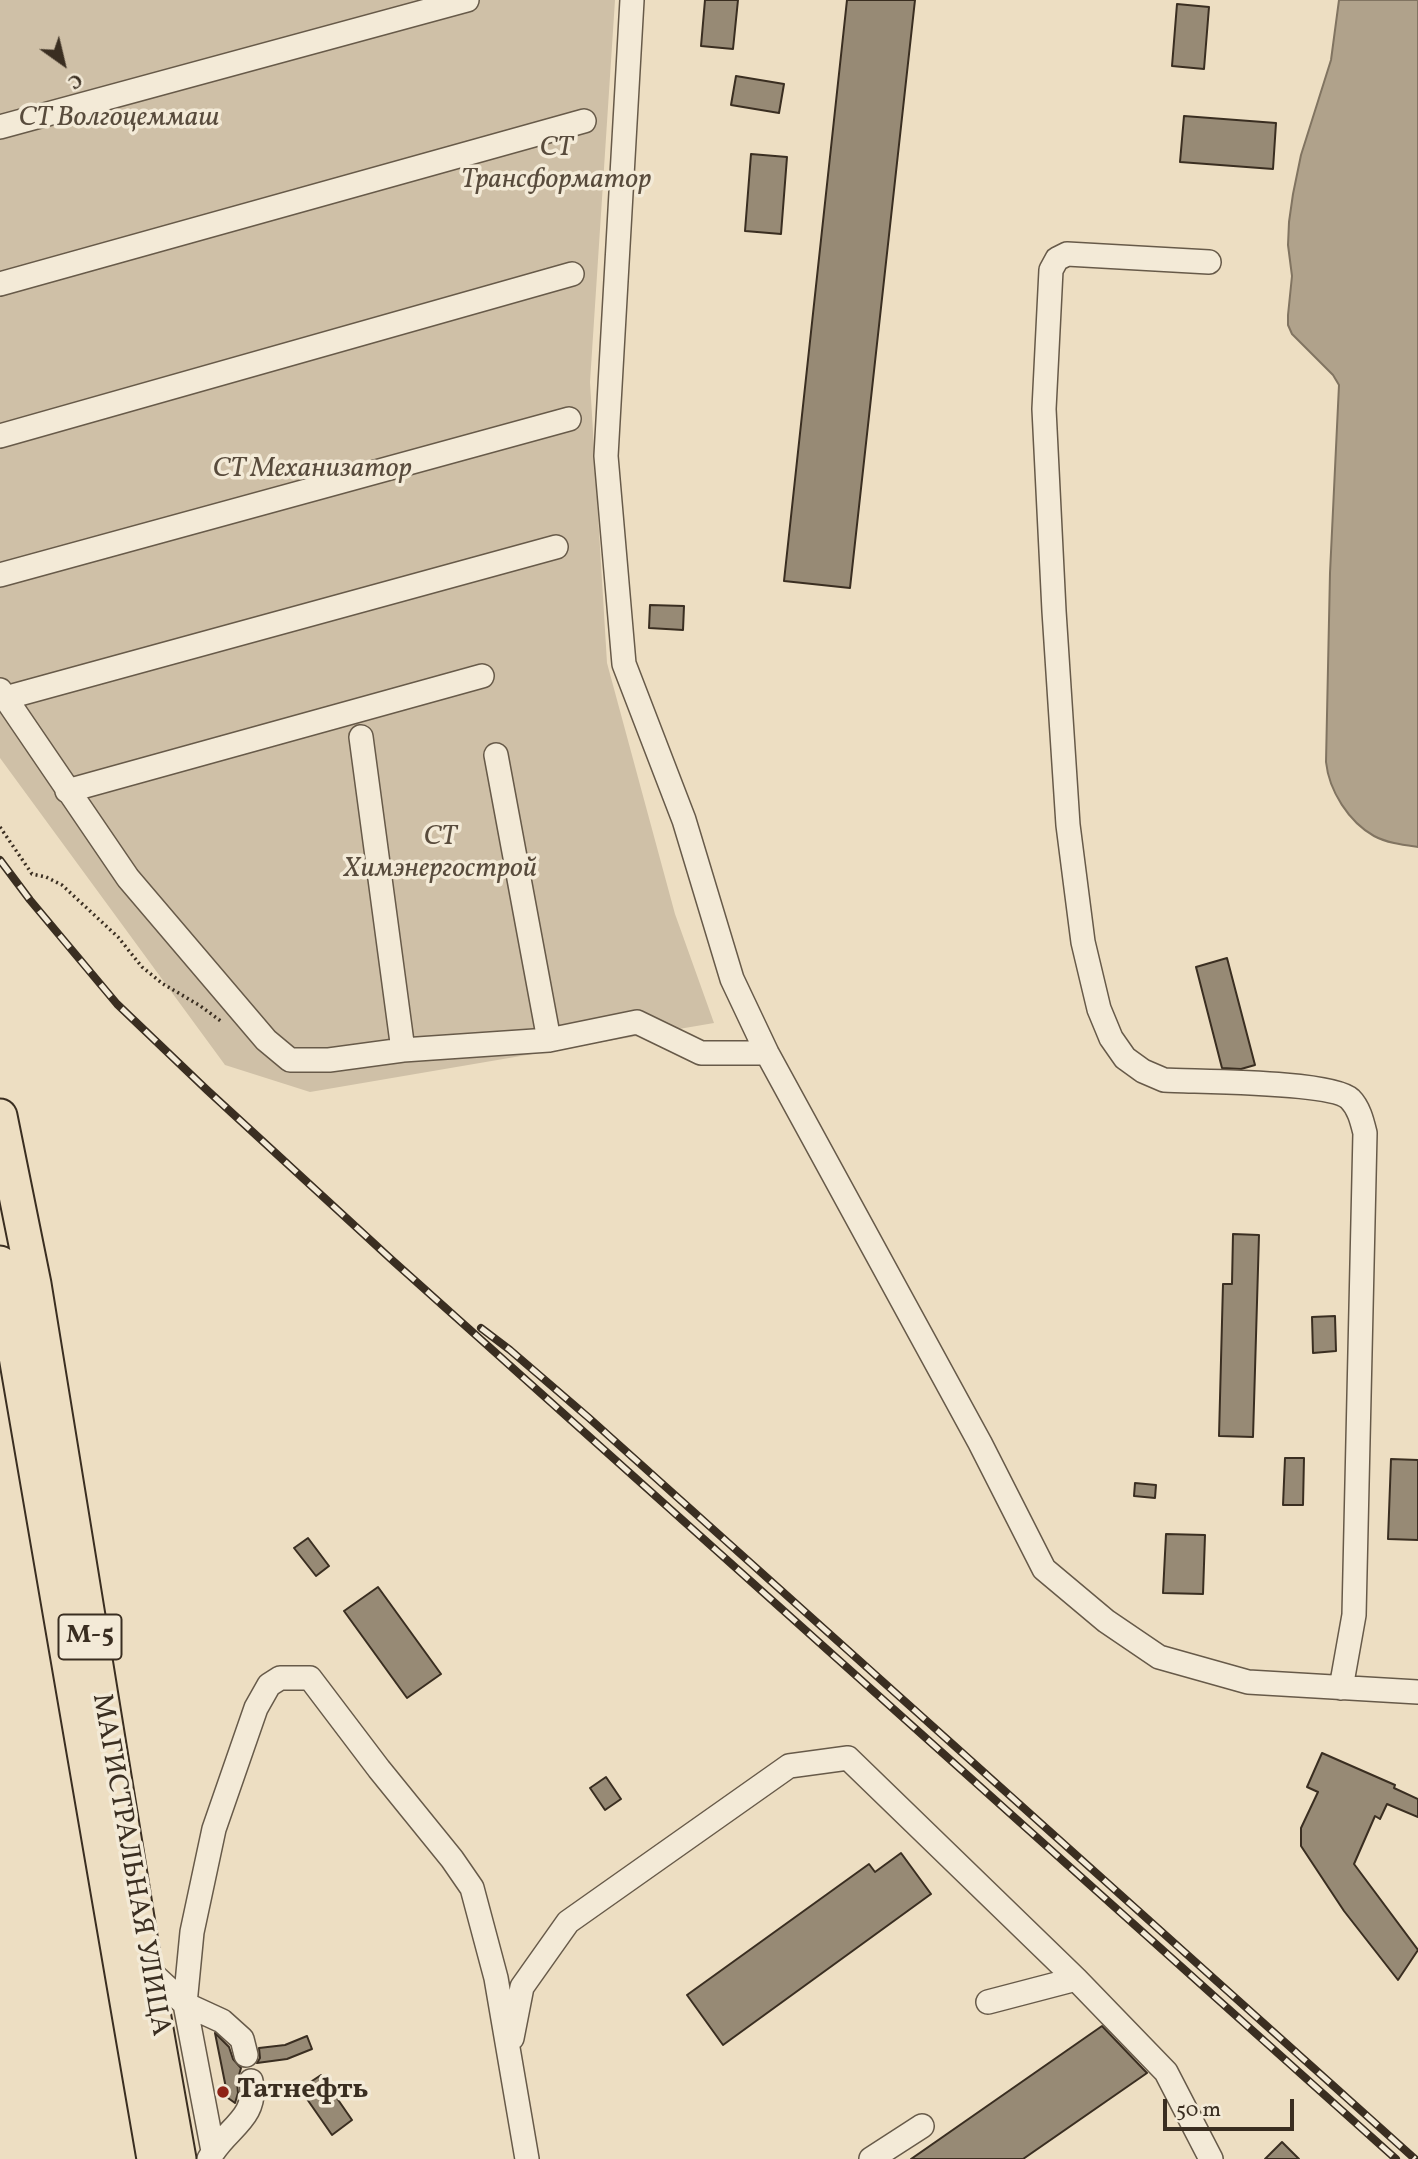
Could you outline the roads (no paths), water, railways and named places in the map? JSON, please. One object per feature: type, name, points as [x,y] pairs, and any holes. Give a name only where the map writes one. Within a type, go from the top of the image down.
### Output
[{"type":"highway","name":"МАГИСТРАЛЬНАЯ УЛИЦА","points":[[0,1116],[34,1284],[145,1967],[179,2159]]},
{"type":"highway","name":"МАГИСТРАЛЬНАЯ УЛИЦА","points":[[0,1263],[154,2159]]},
{"type":"street","points":[[0,127],[467,0]]},
{"type":"street","points":[[632,0],[606,456],[624,664],[684,820],[732,979],[767,1053],[980,1443],[1044,1569],[1106,1621],[1159,1657],[1248,1682],[1418,1692]]},
{"type":"street","points":[[0,284],[584,121]]},
{"type":"street","points":[[1209,262],[1067,254],[1057,259],[1051,270],[1044,410],[1068,825],[1083,942],[1099,1009],[1111,1038],[1125,1058],[1143,1071],[1164,1080],[1323,1088],[1349,1098],[1361,1116],[1364,1147],[1354,1615],[1340,1688]]},
{"type":"street","points":[[0,436],[572,274]]},
{"type":"street","points":[[0,575],[569,419]]},
{"type":"street","points":[[556,547],[3,694],[67,792],[128,878],[266,1040],[290,1060],[329,1060],[402,1050],[549,1040],[637,1022],[701,1053],[767,1053]]},
{"type":"street","points":[[67,792],[482,676]]},
{"type":"street","points":[[361,737],[402,1050]]},
{"type":"street","points":[[496,755],[549,1040]]},
{"type":"street","points":[[211,2155],[185,2004],[192,1932],[214,1829],[256,1708],[269,1685],[279,1678],[293,1677],[310,1678],[472,1888],[496,1978],[527,2159]]},
{"type":"street","points":[[509,2051],[522,1987],[568,1922],[789,1766],[848,1758],[1076,1979],[1166,2072],[1211,2159]]},
{"type":"street","points":[[145,1967],[185,2004],[222,2021],[242,2039],[246,2055]]},
{"type":"street","points":[[988,2002],[1076,1979]]},
{"type":"street","points":[[211,2155],[247,2113],[254,2095],[251,2081]]},
{"type":"street","points":[[871,2159],[922,2126]]},
{"type":"railway","points":[[0,860],[117,1004],[207,1090],[392,1260],[1396,2159]]},
{"type":"railway","points":[[481,1328],[589,1418],[1415,2159]]},
{"type":"place","name":"Татнефть","points":[[223,2092]]},
{"type":"park label","name":"СТ Волгоцеммаш","points":[[119,120]]},
{"type":"park label","name":"СТ Трансформатор","points":[[556,166]]},
{"type":"park label","name":"СТ Механизатор","points":[[312,471]]},
{"type":"park label","name":"СТ Химэнергострой","points":[[440,855]]}]
